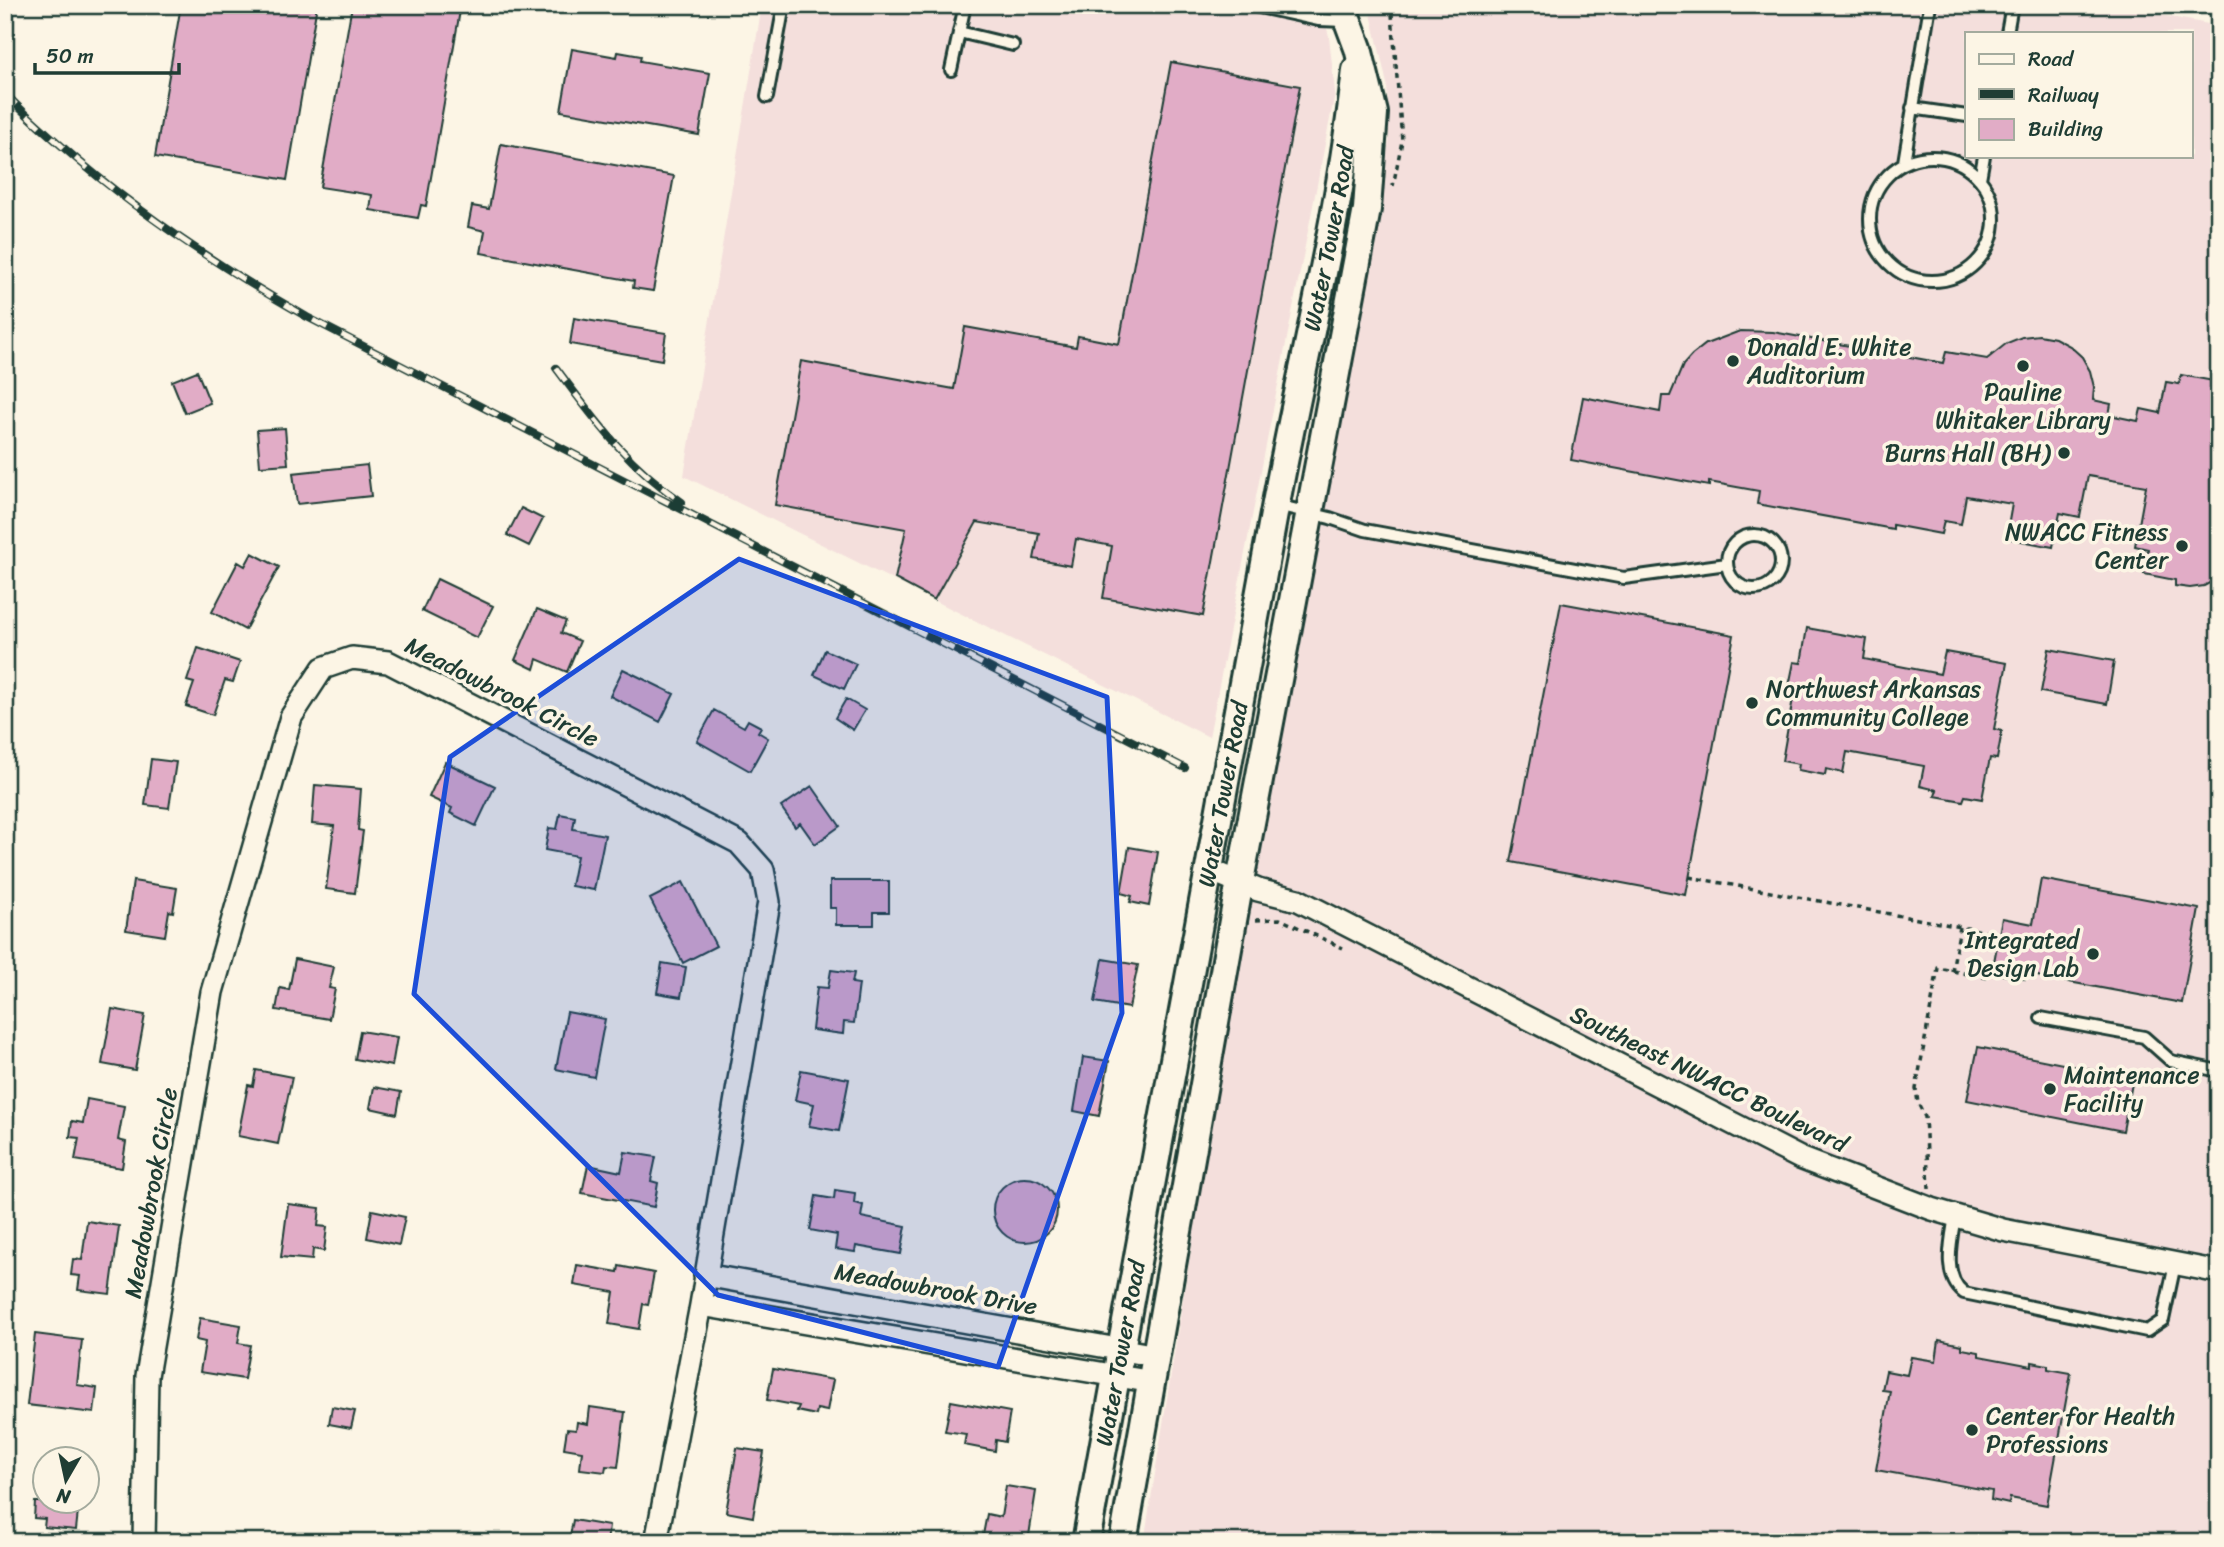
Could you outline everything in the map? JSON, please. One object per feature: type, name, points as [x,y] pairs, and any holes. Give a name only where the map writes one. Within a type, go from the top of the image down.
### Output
[{"type":"street","name":"Water Tower Road","points":[[1123,1542],[1240,881],[1367,209],[1374,113],[1359,48],[1345,13]]},
{"type":"street","name":"Water Tower Road","points":[[1086,1542],[1276,505],[1341,173],[1359,48]]},
{"type":"street","name":"Meadowbrook Circle","points":[[144,1542],[147,1376],[212,992],[291,717],[323,668],[352,658],[388,662],[738,843],[763,870],[769,902],[701,1305],[656,1542]]},
{"type":"street","name":"Southeast NWACC Boulevard","points":[[1210,870],[1258,890],[1298,900],[1317,909],[1800,1158],[1931,1209],[2003,1230],[2219,1272]]},
{"type":"street","name":"Meadowbrook Drive","points":[[705,1275],[1121,1349],[1155,1369]]},
{"type":"street","points":[[701,1305],[1116,1376],[1155,1369]]},
{"type":"lane","points":[[767,97],[783,5]]},
{"type":"lane","points":[[951,70],[964,5]]},
{"type":"lane","points":[[1250,5],[1319,20],[1345,13]]},
{"type":"lane","points":[[1904,162],[1930,5]]},
{"type":"lane","points":[[2007,32],[2012,5]]},
{"type":"lane","points":[[959,32],[1013,45]]},
{"type":"lane","points":[[1912,108],[1965,116]]},
{"type":"lane","points":[[1931,157],[1949,159],[1966,167],[1980,179],[1990,196],[1994,215],[1992,235],[1984,253],[1971,268],[1954,277],[1934,281],[1915,279],[1897,270],[1882,257],[1873,239],[1870,218],[1872,201],[1881,183],[1904,162],[1931,157]]},
{"type":"lane","points":[[1980,179],[1984,158]]},
{"type":"lane","points":[[1276,505],[1366,530],[1624,578],[1727,564]]},
{"type":"lane","points":[[1755,535],[1772,541],[1778,548],[1782,565],[1774,582],[1767,587],[1749,589],[1734,580],[1727,564],[1732,547],[1746,536],[1755,535]]},
{"type":"lane","points":[[2041,1018],[2144,1037],[2171,1061],[2219,1071]]},
{"type":"lane","points":[[1955,1216],[1950,1258],[1951,1275],[1956,1287],[1964,1293],[2147,1331],[2163,1320],[2175,1264]]},
{"type":"path","points":[[1689,877],[1999,934]]},
{"type":"path","points":[[1952,971],[1960,927]]},
{"type":"path","points":[[1930,1194],[1925,1117],[1916,1089],[1938,968],[1988,978]]},
{"type":"highlighted area","points":[[739,559],[1107,697],[1122,1013],[998,1367],[718,1295],[414,994],[450,757]]},
{"type":"shaded area","points":[[762,5],[1320,5],[1329,36],[1335,93],[1209,737],[684,476]]},
{"type":"shaded area","name":"Northwest Arkansas Community College","points":[[1369,5],[2107,5],[2219,26],[2219,1542],[1144,1542],[1243,926],[1389,142],[1387,84]]},
{"type":"building","points":[[181,5],[317,5],[287,180],[155,157]]},
{"type":"building","points":[[352,5],[461,5],[426,206],[421,205],[418,218],[370,210],[372,195],[320,187]]},
{"type":"building","points":[[572,49],[617,57],[618,52],[641,56],[640,61],[710,73],[699,135],[561,111]]},
{"type":"building","points":[[1171,62],[1300,86],[1203,616],[1103,598],[1112,546],[1076,539],[1071,566],[1034,559],[1039,533],[977,522],[934,600],[895,579],[906,529],[775,505],[801,361],[954,389],[965,327],[1076,347],[1078,336],[1119,344]]},
{"type":"building","points":[[501,144],[674,176],[653,291],[633,288],[634,281],[481,253],[485,231],[468,227],[472,206],[489,209]]},
{"type":"building","points":[[574,318],[666,333],[662,360],[570,344]]},
{"type":"building","name":"Burns Hall (BH)","points":[[1740,331],[1773,332],[1943,363],[1946,352],[1987,359],[2007,343],[2022,337],[2039,335],[2055,338],[2082,357],[2090,371],[2094,387],[2093,400],[2111,404],[2109,415],[2138,421],[2141,409],[2160,413],[2166,382],[2179,384],[2181,375],[2219,382],[2219,578],[2204,586],[2190,588],[2175,586],[2175,580],[2144,574],[2148,549],[2135,546],[2146,486],[2088,476],[2080,517],[2060,513],[2053,547],[2006,538],[2012,504],[1966,496],[1961,524],[1944,521],[1941,534],[1893,525],[1893,529],[1757,504],[1759,491],[1709,482],[1709,486],[1571,460],[1583,397],[1660,412],[1662,396],[1670,396],[1683,365],[1692,355],[1706,344]]},
{"type":"building","points":[[197,371],[210,403],[185,413],[172,381]]},
{"type":"building","points":[[285,428],[288,464],[260,466],[257,430]]},
{"type":"building","points":[[367,465],[371,496],[297,504],[293,473]]},
{"type":"building","points":[[521,508],[543,519],[529,546],[507,535]]},
{"type":"building","points":[[252,553],[279,567],[245,630],[212,612],[238,562],[245,566]]},
{"type":"building","points":[[437,579],[493,606],[477,638],[422,611]]},
{"type":"building","points":[[1561,603],[1734,635],[1686,895],[1511,862]]},
{"type":"building","points":[[537,609],[566,621],[561,633],[580,641],[567,672],[537,659],[534,669],[515,660]]},
{"type":"building","points":[[1807,628],[1867,639],[1864,659],[1940,674],[1945,652],[2007,663],[1994,729],[2002,731],[1997,759],[1990,758],[1982,799],[1965,796],[1963,801],[1935,796],[1937,790],[1920,786],[1924,766],[1847,752],[1843,773],[1826,769],[1825,775],[1798,770],[1799,764],[1782,761],[1795,687],[1789,686],[1794,662],[1801,663]]},
{"type":"building","points":[[198,648],[240,662],[233,682],[225,680],[213,715],[186,706],[194,683],[187,681]]},
{"type":"building","points":[[2049,649],[2114,661],[2107,704],[2041,692]]},
{"type":"building","points":[[825,650],[856,664],[844,689],[814,675]]},
{"type":"building","points":[[623,669],[674,694],[660,722],[610,696]]},
{"type":"building","points":[[846,699],[865,710],[853,730],[835,718]]},
{"type":"building","points":[[714,710],[744,727],[748,720],[761,727],[758,732],[768,738],[750,771],[697,741]]},
{"type":"building","points":[[151,759],[176,762],[169,808],[145,805]]},
{"type":"building","points":[[445,762],[495,786],[476,826],[450,813],[452,808],[429,797]]},
{"type":"building","points":[[315,785],[361,789],[358,830],[363,831],[355,893],[326,889],[334,826],[312,824]]},
{"type":"building","points":[[812,786],[840,826],[815,844],[800,823],[795,827],[781,807]]},
{"type":"building","points":[[560,814],[575,817],[573,829],[605,835],[594,890],[571,886],[577,856],[545,850],[549,828],[557,829]]},
{"type":"building","points":[[1129,847],[1158,852],[1149,906],[1130,902],[1132,896],[1121,893]]},
{"type":"building","name":"Integrated Design Lab","points":[[2041,879],[2199,909],[2182,1003],[2026,974],[2025,979],[1992,973],[2002,918],[2033,924]]},
{"type":"building","points":[[133,881],[177,888],[173,912],[169,911],[165,936],[126,930]]},
{"type":"building","points":[[830,881],[889,881],[889,912],[874,912],[874,925],[836,925],[836,908],[830,908]]},
{"type":"building","points":[[683,882],[716,946],[683,963],[650,899]]},
{"type":"building","points":[[295,959],[334,967],[329,988],[335,989],[329,1019],[276,1010],[280,988],[289,990]]},
{"type":"building","points":[[1103,959],[1138,965],[1129,1008],[1095,1002]]},
{"type":"building","points":[[662,963],[686,967],[681,997],[657,993]]},
{"type":"building","points":[[831,970],[854,973],[852,983],[859,984],[854,1023],[844,1022],[843,1034],[812,1030],[817,987],[828,988]]},
{"type":"building","points":[[112,1009],[145,1015],[135,1070],[102,1064]]},
{"type":"building","points":[[567,1012],[605,1019],[594,1077],[556,1069]]},
{"type":"building","points":[[360,1031],[397,1037],[392,1066],[355,1059]]},
{"type":"building","name":"Maintenance Facility","points":[[1978,1047],[2133,1078],[2123,1131],[1967,1100]]},
{"type":"building","points":[[1083,1057],[1109,1061],[1099,1116],[1074,1111]]},
{"type":"building","points":[[256,1070],[292,1077],[278,1144],[238,1136],[248,1085],[253,1086]]},
{"type":"building","points":[[801,1070],[849,1079],[839,1131],[809,1126],[814,1104],[795,1100]]},
{"type":"building","points":[[374,1087],[401,1092],[397,1114],[370,1108]]},
{"type":"building","points":[[87,1099],[124,1106],[118,1140],[126,1142],[122,1168],[75,1160],[79,1138],[70,1137],[72,1121],[83,1123]]},
{"type":"building","points":[[625,1152],[656,1157],[651,1181],[658,1183],[654,1207],[582,1193],[588,1165],[621,1172]]},
{"type":"building","points":[[1025,1178],[1043,1184],[1051,1192],[1057,1210],[1051,1228],[1043,1236],[1025,1242],[1007,1236],[999,1228],[993,1210],[999,1192],[1007,1184]]},
{"type":"building","points":[[835,1190],[855,1193],[854,1203],[863,1205],[861,1217],[906,1226],[901,1254],[856,1246],[855,1252],[835,1249],[837,1235],[810,1230],[816,1196],[834,1199]]},
{"type":"building","points":[[288,1204],[320,1208],[318,1226],[327,1227],[324,1251],[313,1249],[312,1260],[281,1257]]},
{"type":"building","points":[[372,1210],[405,1217],[399,1245],[367,1238]]},
{"type":"building","points":[[87,1221],[119,1226],[110,1294],[78,1290],[80,1276],[71,1275],[73,1259],[82,1260]]},
{"type":"building","points":[[577,1265],[618,1272],[619,1266],[654,1273],[648,1305],[643,1304],[639,1329],[609,1324],[614,1292],[574,1285]]},
{"type":"building","points":[[200,1318],[241,1325],[238,1343],[250,1345],[244,1379],[200,1372],[205,1342],[196,1340]]},
{"type":"building","points":[[35,1334],[82,1340],[77,1385],[97,1388],[94,1413],[27,1405]]},
{"type":"building","name":"Center for Health Professions","points":[[1939,1340],[1962,1345],[1962,1349],[1979,1352],[1979,1356],[2032,1366],[2032,1362],[2048,1365],[2048,1369],[2071,1373],[2047,1505],[2010,1498],[2009,1504],[1991,1500],[1992,1491],[1876,1470],[1890,1391],[1882,1390],[1886,1371],[1907,1375],[1911,1357],[1936,1361]]},
{"type":"building","points":[[773,1369],[833,1380],[827,1411],[817,1409],[816,1415],[797,1411],[799,1406],[767,1400]]},
{"type":"building","points":[[951,1401],[1010,1412],[1005,1442],[996,1440],[995,1451],[964,1445],[966,1434],[945,1431]]},
{"type":"building","points":[[332,1407],[355,1411],[351,1428],[329,1424]]},
{"type":"building","points":[[590,1407],[625,1412],[618,1467],[606,1466],[605,1472],[580,1469],[582,1451],[564,1448],[567,1429],[576,1430],[577,1422],[588,1424]]},
{"type":"building","points":[[737,1448],[764,1452],[753,1517],[726,1512]]},
{"type":"building","points":[[1006,1486],[1036,1491],[1028,1542],[996,1542],[996,1537],[983,1535],[987,1514],[1001,1517]]},
{"type":"building","points":[[78,1516],[76,1530],[44,1527],[45,1519],[34,1518]]},
{"type":"building","points":[[573,1520],[609,1526],[607,1542],[569,1542]]},
{"type":"railway","points":[[5,93],[92,172],[151,218],[243,279],[307,317],[1185,768]]},
{"type":"railway","points":[[556,368],[598,423],[628,456],[682,502]]},
{"type":"place","name":"Donald E. White Auditorium","points":[[1733,361]]},
{"type":"place","name":"Pauline Whitaker Library","points":[[2023,366]]},
{"type":"place","name":"Burns Hall (BH)","points":[[2064,453]]},
{"type":"place","name":"NWACC Fitness Center","points":[[2182,546]]},
{"type":"place","name":"Northwest Arkansas Community College","points":[[1752,703]]},
{"type":"place","name":"Integrated Design Lab","points":[[2093,954]]},
{"type":"place","name":"Maintenance Facility","points":[[2050,1089]]},
{"type":"place","name":"Center for Health Professions","points":[[1972,1430]]}]
